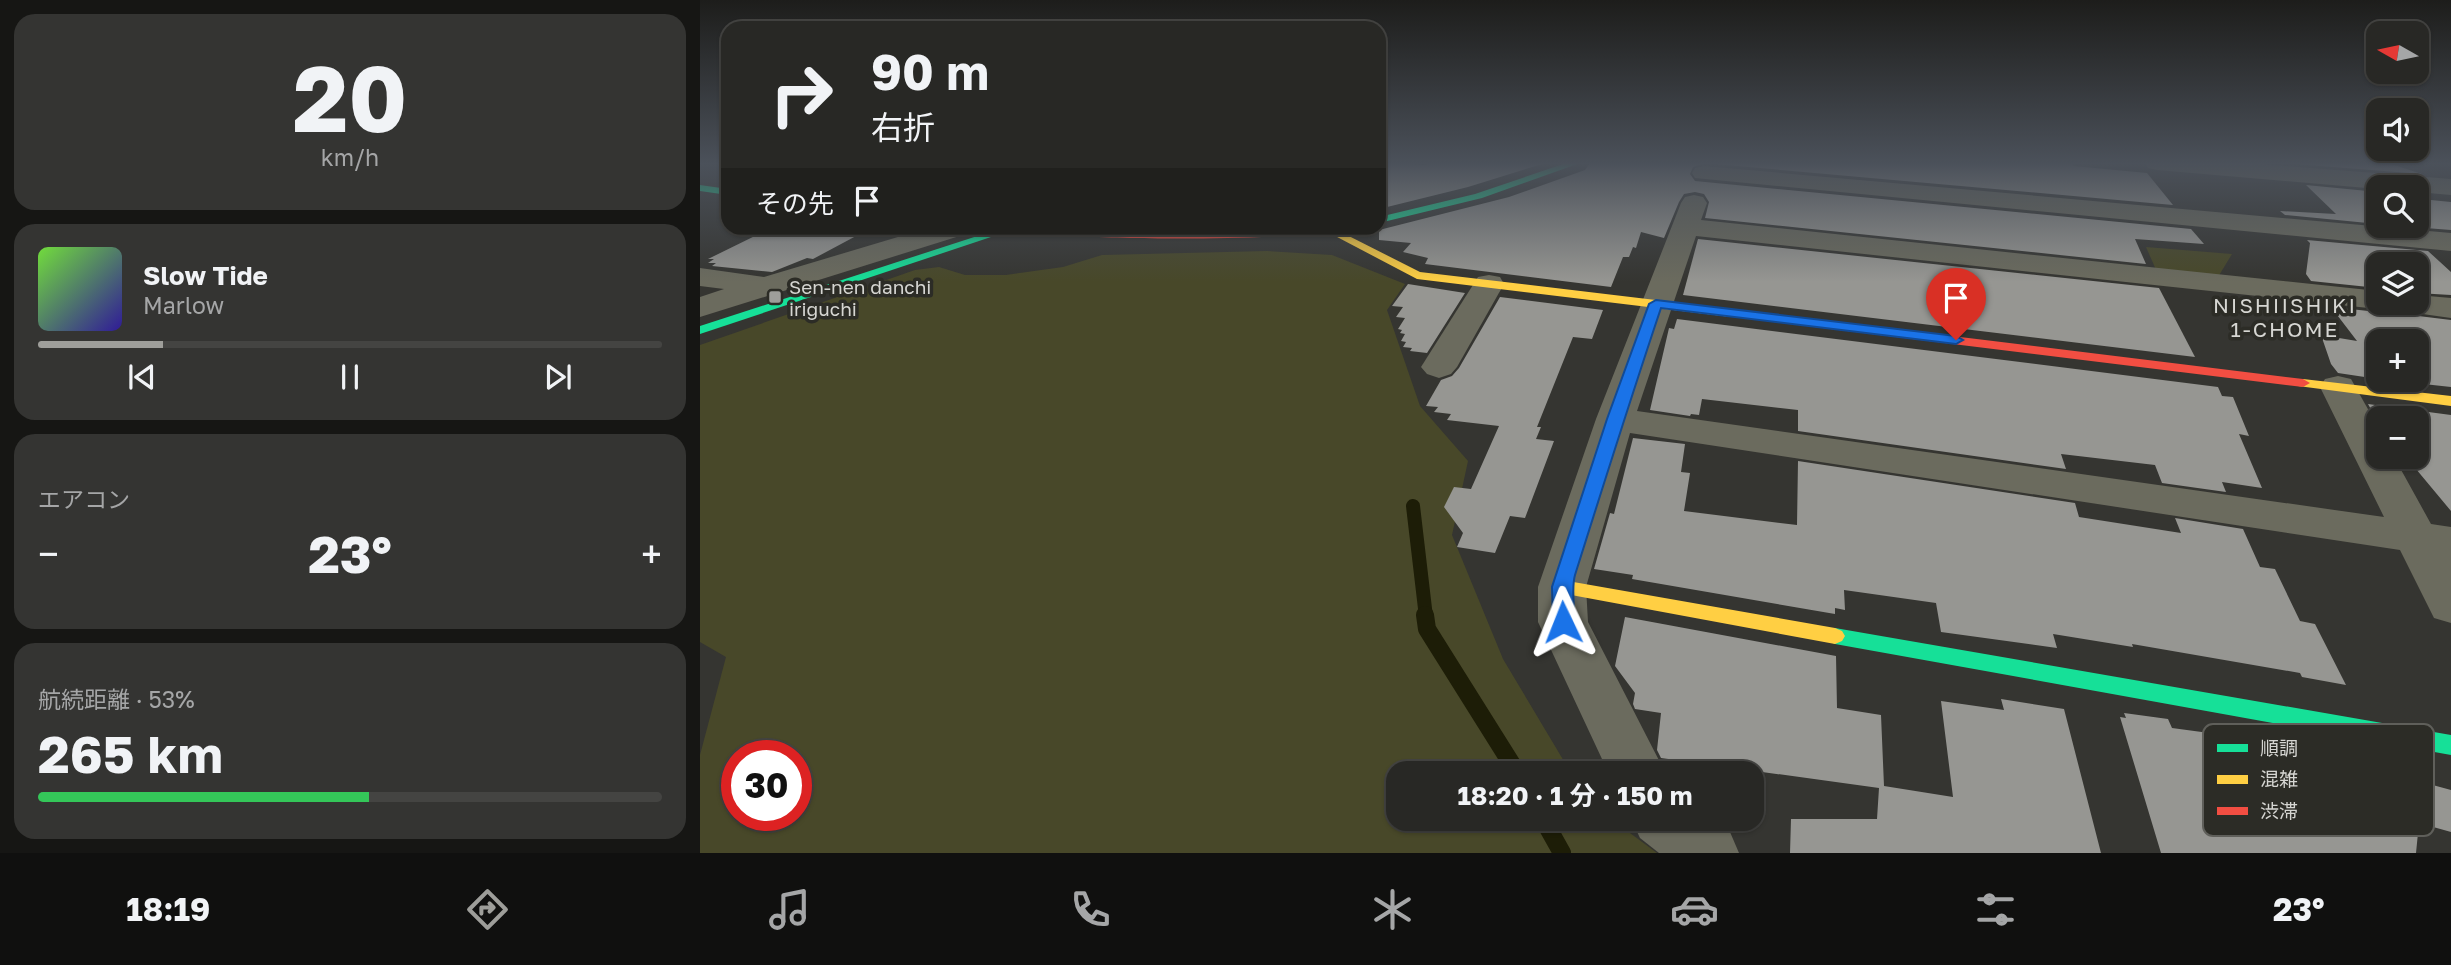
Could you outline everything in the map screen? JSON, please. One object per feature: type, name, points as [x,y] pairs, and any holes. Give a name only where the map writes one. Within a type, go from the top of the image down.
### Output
[{"type":"street","points":[[1386,219],[1458,203]]},
{"type":"street","points":[[1632,761],[1563,622],[1562,587],[1615,419],[1694,203]]},
{"type":"street","points":[[2056,203],[2451,242]]},
{"type":"street","points":[[1686,227],[2366,299]]},
{"type":"street","points":[[700,307],[934,235]]},
{"type":"street","points":[[700,330],[992,235]]},
{"type":"street","points":[[1131,235],[1224,235]]},
{"type":"street","points":[[1337,235],[1417,275],[2451,401]]},
{"type":"street","points":[[700,277],[764,286]]},
{"type":"street","points":[[1439,367],[1489,284]]},
{"type":"street","points":[[2429,306],[2451,308]]},
{"type":"street","points":[[2338,387],[2434,540],[2451,605]]},
{"type":"street","points":[[1615,419],[2434,540]]},
{"type":"street","points":[[1562,587],[2333,724]]},
{"type":"street","points":[[1678,831],[1708,853]]},
{"type":"shaded area","points":[[2146,247],[2232,254],[2218,277],[2157,272]]},
{"type":"shaded area","points":[[1267,251],[1332,255],[1405,284],[1387,310],[1420,406],[1468,461],[1452,535],[1503,659],[1564,761],[1386,761],[1386,831],[1627,831],[1657,853],[700,853],[700,755],[726,657],[700,642],[700,345],[915,270],[939,267],[965,275],[1006,275],[1063,267],[1102,255]]},
{"type":"building","points":[[1386,203],[1404,203],[1386,207]]},
{"type":"building","points":[[1486,203],[1679,203],[1664,238],[1641,232],[1636,248],[1633,247],[1629,257],[1623,257],[1611,287],[1425,264],[1428,258],[1403,252],[1411,243],[1379,240],[1379,235],[1386,235],[1386,228]]},
{"type":"building","points":[[1709,203],[1920,203],[2191,229],[2204,244],[2135,239],[2146,264],[1705,218]]},
{"type":"building","points":[[2324,203],[2366,203],[2366,223],[2285,215],[2280,211],[2336,214]]},
{"type":"building","points":[[2429,203],[2451,203],[2451,230],[2429,228]]},
{"type":"building","points":[[757,235],[858,235],[813,259],[807,258],[772,272],[712,266],[716,263],[708,263],[714,259],[708,259]]},
{"type":"building","points":[[1698,239],[2159,288],[2195,357],[1683,295]]},
{"type":"building","points":[[2307,240],[2428,251],[2451,272],[2451,295],[2429,294],[2429,252],[2366,252],[2366,287],[2311,281],[2306,274],[2310,243]]},
{"type":"building","points":[[1408,284],[1465,293],[1427,353],[1410,351],[1412,348],[1403,347],[1406,342],[1401,341],[1405,334],[1398,329],[1405,318],[1396,317],[1403,307],[1392,306]]},
{"type":"building","points":[[1500,297],[1603,310],[1592,339],[1573,337],[1537,427],[1541,427],[1536,439],[1554,441],[1525,518],[1510,516],[1495,553],[1457,547],[1463,533],[1444,507],[1454,487],[1471,489],[1499,426],[1447,420],[1451,414],[1434,412],[1438,407],[1426,406],[1441,380],[1452,376],[1459,368]]},
{"type":"building","points":[[2331,307],[2366,311],[2366,315],[2410,315],[2451,320],[2451,387],[2429,385],[2429,329],[2366,329],[2366,377],[2338,373],[2331,364],[2321,335],[2357,341]]},
{"type":"building","points":[[1677,319],[2218,387],[2222,396],[2233,397],[2249,436],[2239,434],[2262,488],[2222,482],[2226,492],[2162,483],[2155,465],[2061,454],[2066,469],[1798,431],[1798,410],[1702,399],[1699,415],[1650,410],[1669,328],[1674,329]]},
{"type":"building","points":[[2429,412],[2451,415],[2451,511],[2416,469],[2429,469]]},
{"type":"building","points":[[1633,438],[1685,444],[1681,472],[1690,473],[1684,511],[1797,525],[1798,461],[2075,503],[2079,517],[2181,533],[2175,518],[2243,529],[2260,567],[2275,569],[2300,621],[2315,624],[2346,685],[2302,677],[2300,673],[2132,644],[2133,647],[2053,634],[2057,648],[1941,632],[1936,603],[1844,590],[1845,610],[1835,608],[1835,614],[1632,579],[1633,575],[1594,569],[1610,513],[1614,514]]},
{"type":"building","points":[[1625,617],[1836,656],[1837,708],[1881,715],[1884,786],[1953,797],[1941,701],[2004,710],[2001,699],[2064,709],[2101,853],[1790,853],[1791,819],[1877,819],[1879,788],[1764,772],[1764,761],[1683,761],[1661,758],[1657,750],[1661,713],[1635,709],[1635,693],[1615,666]]},
{"type":"building","points":[[2124,713],[2168,719],[2172,728],[2203,732],[2203,836],[2418,836],[2416,853],[2161,853],[2120,717],[2126,718]]},
{"type":"building","points":[[2434,785],[2451,790],[2451,832],[2434,827]]},
{"type":"waterway","points":[[1413,506],[1426,617]]},
{"type":"waterway","points":[[1425,615],[1427,629],[1510,761]]},
{"type":"waterway","points":[[1550,831],[1562,853]]},
{"type":"traffic: fast","points":[[1386,218],[1450,203]]},
{"type":"traffic: fast","points":[[700,330],[991,235]]},
{"type":"traffic: fast","points":[[1835,636],[2332,724]]},
{"type":"traffic: fast","points":[[2434,742],[2451,745]]},
{"type":"traffic: slow","points":[[1339,235],[1417,275],[1731,313]]},
{"type":"traffic: slow","points":[[2303,383],[2451,401]]},
{"type":"traffic: slow","points":[[1562,587],[1835,636]]},
{"type":"traffic: jam","points":[[1731,313],[2303,383]]},
{"type":"place","name":"Sen-nen danchi iriguchi","points":[[775,297]]},
{"type":"district","name":"NISHIISHIKI 1-CHOME","points":[[2285,317]]},
{"type":"route","points":[[1563,622],[1562,587],[1615,419],[1656,304],[1956,340]]}]
